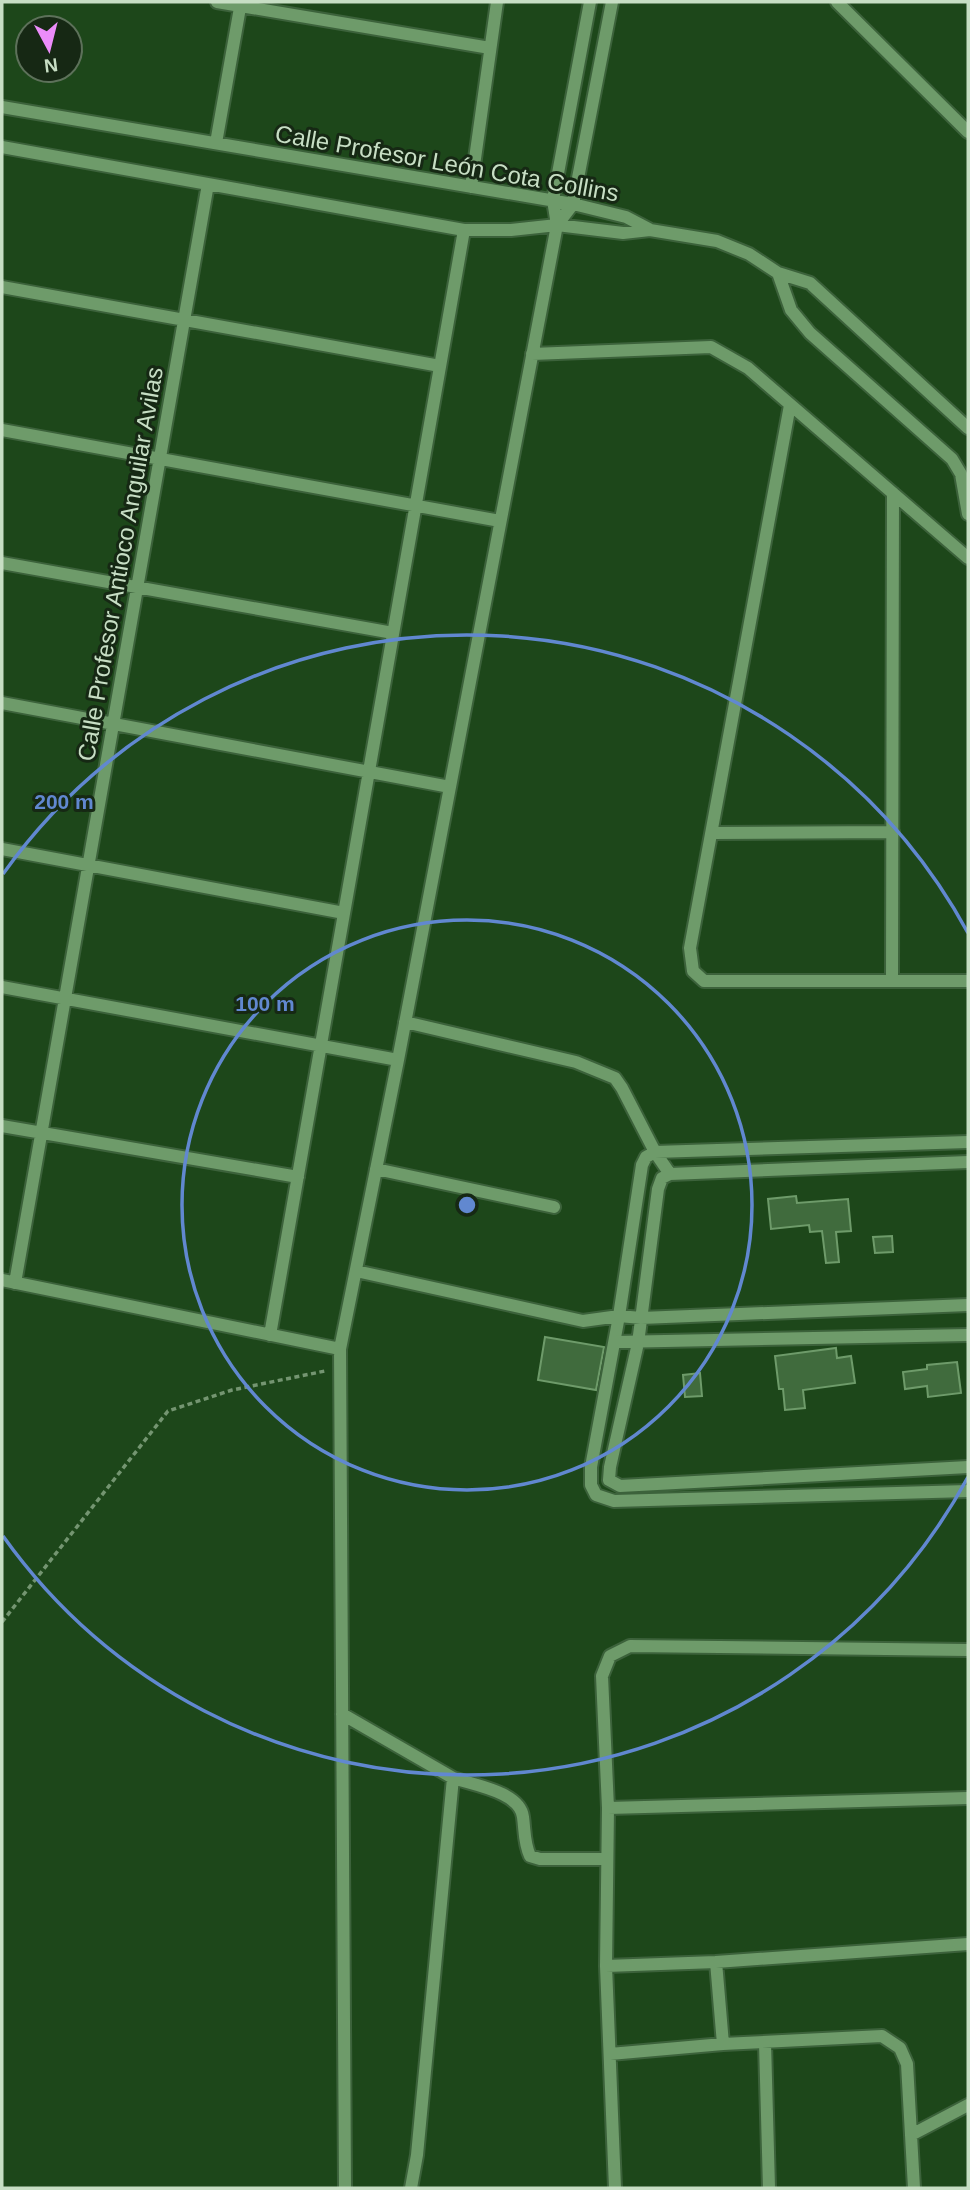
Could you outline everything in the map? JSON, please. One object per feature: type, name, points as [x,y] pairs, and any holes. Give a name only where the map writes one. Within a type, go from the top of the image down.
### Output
[{"type":"street","points":[[217,2],[490,48]]},
{"type":"street","points":[[471,187],[497,2]]},
{"type":"street","points":[[345,2188],[340,1349],[398,1060],[557,225],[552,200],[590,2]]},
{"type":"street","points":[[557,225],[573,204],[612,2]]},
{"type":"street","points":[[837,2],[968,132]]},
{"type":"street","points":[[216,143],[241,4]]},
{"type":"street","name":"Calle Profesor León Cota Collins","points":[[2,107],[552,200],[626,217],[650,230]]},
{"type":"street","name":"Calle Profesor León Cota Collins","points":[[2,147],[464,230],[511,230],[557,225],[623,233],[650,230]]},
{"type":"street","name":"Calle Profesor Antioco Anguilar Avilas","points":[[8,1281],[41,1132],[208,184]]},
{"type":"street","points":[[270,1335],[464,230]]},
{"type":"street","points":[[650,230],[717,241],[749,254],[778,273],[810,283],[968,428]]},
{"type":"street","points":[[778,273],[791,310],[810,333],[952,459],[965,476],[968,514]]},
{"type":"street","points":[[2,288],[440,366]]},
{"type":"street","points":[[532,355],[711,347],[748,368],[968,558]]},
{"type":"street","points":[[790,405],[690,948],[693,971],[704,981],[968,981]]},
{"type":"street","points":[[2,430],[500,521]]},
{"type":"street","points":[[892,981],[893,493]]},
{"type":"street","points":[[2,563],[393,633]]},
{"type":"street","points":[[2,703],[450,787]]},
{"type":"street","points":[[712,832],[893,832]]},
{"type":"street","points":[[2,849],[344,913]]},
{"type":"street","points":[[2,987],[398,1060]]},
{"type":"street","points":[[405,1022],[576,1062],[615,1078],[670,1174]]},
{"type":"street","points":[[2,1126],[298,1177]]},
{"type":"street","points":[[968,1142],[655,1152],[646,1157],[642,1165],[615,1342],[591,1467],[591,1485],[596,1495],[614,1501],[968,1491]]},
{"type":"street","points":[[968,1162],[670,1174],[662,1178],[658,1189],[638,1343],[609,1480],[620,1486],[968,1468]]},
{"type":"street","points":[[376,1169],[554,1207]]},
{"type":"street","points":[[356,1271],[583,1321],[619,1316],[641,1318],[968,1306]]},
{"type":"street","points":[[8,1281],[340,1349]]},
{"type":"street","points":[[615,1342],[968,1335]]},
{"type":"street","points":[[615,2188],[607,1966],[608,1808],[602,1676],[610,1656],[630,1646],[968,1650]]},
{"type":"street","points":[[342,1714],[453,1778],[511,1797],[520,1804],[525,1844],[530,1856],[540,1859],[607,1859]]},
{"type":"street","points":[[411,2188],[418,2141],[453,1778]]},
{"type":"street","points":[[608,1808],[968,1798]]},
{"type":"street","points":[[607,1966],[716,1962],[968,1944]]},
{"type":"street","points":[[716,1962],[723,2044]]},
{"type":"street","points":[[610,2054],[723,2044],[882,2036],[900,2048],[907,2064],[914,2188]]},
{"type":"street","points":[[765,2043],[769,2188]]},
{"type":"street","points":[[911,2135],[968,2105]]},
{"type":"path","points":[[2,1622],[168,1411],[232,1390],[340,1368]]},
{"type":"building","points":[[796,1196],[797,1203],[848,1199],[851,1231],[836,1232],[839,1262],[826,1263],[822,1231],[810,1232],[809,1225],[771,1229],[768,1199]]},
{"type":"building","points":[[892,1236],[893,1252],[875,1253],[873,1237]]},
{"type":"building","points":[[545,1337],[604,1347],[596,1390],[538,1380]]},
{"type":"building","points":[[836,1348],[837,1358],[851,1356],[855,1383],[803,1390],[805,1408],[785,1410],[775,1356]]},
{"type":"building","points":[[957,1362],[961,1393],[928,1397],[927,1386],[905,1389],[903,1372],[927,1369],[927,1365]]},
{"type":"building","points":[[700,1373],[702,1396],[685,1397],[683,1375]]}]
